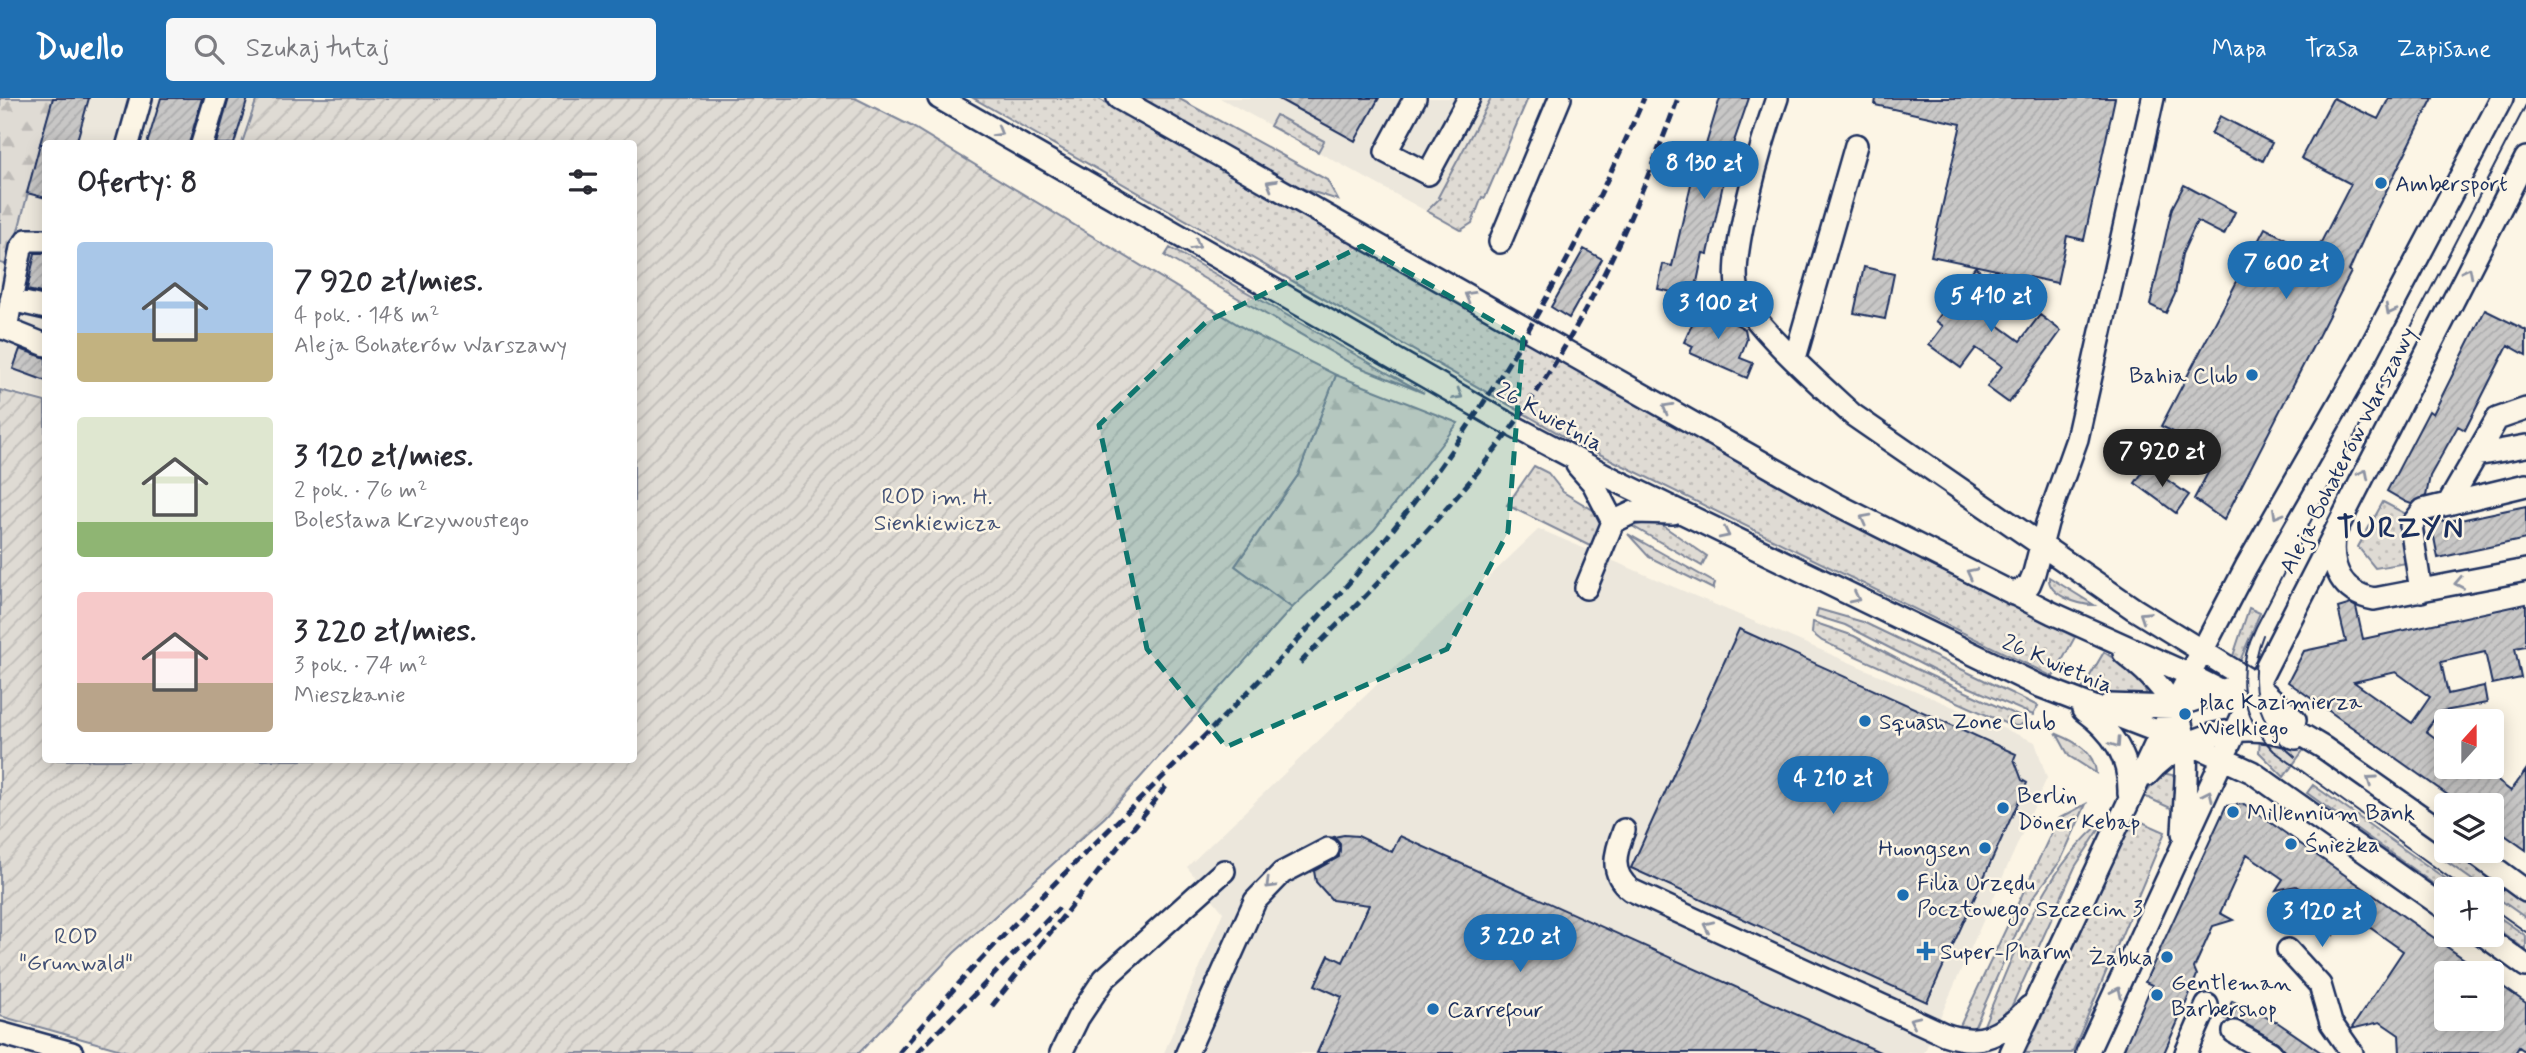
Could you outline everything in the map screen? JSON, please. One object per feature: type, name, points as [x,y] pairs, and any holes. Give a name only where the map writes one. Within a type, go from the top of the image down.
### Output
[{"type":"street","points":[[129,140],[141,98]]},
{"type":"street","points":[[203,140],[216,98]]},
{"type":"street","name":"26 Kwietnia","points":[[939,98],[1560,452],[1695,520],[2072,699],[2160,733]]},
{"type":"street","name":"26 Kwietnia","points":[[1118,98],[1834,503],[2106,639],[2190,675]]},
{"type":"street","points":[[1415,98],[1386,152],[1428,174],[1469,98]]},
{"type":"street","points":[[1500,242],[1560,98]]},
{"type":"street","points":[[1777,98],[1755,170],[1738,250],[1736,281],[1744,303],[1753,315],[1853,415],[2134,610],[2210,657],[2324,748],[2434,826]]},
{"type":"street","points":[[2042,545],[2077,439],[2153,98]]},
{"type":"street","name":"Aleja Bohaterów Warszawy","points":[[2011,1053],[2173,707],[2190,675],[2210,657],[2236,588],[2365,357],[2502,98]]},
{"type":"street","points":[[1795,358],[1856,145]]},
{"type":"street","name":"Aleja Bohaterów Warszawy","points":[[2087,1053],[2224,759],[2251,689],[2272,657],[2337,526],[2517,191],[2526,159]]},
{"type":"street","points":[[42,240],[27,240],[21,248],[3,329],[42,344]]},
{"type":"street","points":[[11,300],[42,307]]},
{"type":"street","points":[[2448,504],[2497,419],[2526,409]]},
{"type":"street","points":[[2476,455],[2526,446]]},
{"type":"street","points":[[1560,452],[1593,483],[1613,522]]},
{"type":"street","points":[[2421,591],[2411,526],[2423,510],[2526,485]]},
{"type":"street","points":[[1586,588],[1613,522],[1634,512],[1654,511],[1695,520]]},
{"type":"street","points":[[2337,526],[2333,561],[2339,576],[2350,591],[2374,599],[2526,570]]},
{"type":"street","name":"26 Kwietnia","points":[[2013,594],[2029,585],[2042,545]]},
{"type":"street","points":[[2106,639],[2144,671],[2173,707],[2188,743],[2186,840]]},
{"type":"street","points":[[2210,657],[2236,730],[2256,765],[2289,795],[2434,900]]},
{"type":"street","points":[[2190,675],[2224,692]]},
{"type":"street","points":[[2072,699],[2119,707],[2173,707],[2224,692],[2251,689]]},
{"type":"street","points":[[2072,699],[2103,726],[2121,750],[2128,769],[2128,803]]},
{"type":"street","points":[[2128,803],[2162,758],[2188,743],[2236,730],[2283,734],[2324,748]]},
{"type":"street","points":[[2160,733],[2224,759],[2289,795]]},
{"type":"street","points":[[1624,830],[1615,866],[1621,882],[1631,890],[1944,1034],[1959,1039],[1981,1040],[2010,1024],[2037,998]]},
{"type":"street","points":[[1187,1053],[1248,915],[1263,890],[1296,864],[1328,849]]},
{"type":"street","points":[[2488,863],[2526,891]]},
{"type":"street","points":[[1061,1053],[1078,1018],[1104,979],[1224,871]]},
{"type":"street","points":[[2500,947],[2526,966]]},
{"type":"street","points":[[2288,950],[2320,985],[2331,1023],[2352,1053]]},
{"type":"street","points":[[2186,1053],[2207,1005]]},
{"type":"street","points":[[0,1032],[72,1053]]},
{"type":"street","points":[[2234,1032],[2271,1053]]},
{"type":"highlighted area","points":[[1362,246],[1523,338],[1508,532],[1447,649],[1226,747],[1147,649],[1099,425],[1206,322]]},
{"type":"shaded area","points":[[0,98],[255,98],[242,140],[42,140],[42,399],[0,388]]},
{"type":"shaded area","points":[[1220,98],[1496,98],[1443,199],[1426,211]]},
{"type":"shaded area","points":[[1539,529],[2035,742],[2047,778],[1924,1053],[1164,1053],[1223,912],[1187,867]]},
{"type":"green space","points":[[0,98],[53,98],[9,265],[0,263]]},
{"type":"green space","name":"ROD im. H. Sienkiewicza","points":[[257,98],[855,98],[911,126],[1252,333],[1336,375],[1298,475],[1235,566],[1292,608],[1105,817],[954,953],[859,1053],[132,1053],[0,1016],[0,390],[42,401],[42,763],[637,763],[637,140],[243,140]]},
{"type":"green space","points":[[973,98],[1097,98],[1873,536],[2075,637],[2053,677],[1565,437]]},
{"type":"green space","points":[[1139,98],[1178,98],[1327,180],[1338,200],[1298,187]]},
{"type":"green space","points":[[1491,98],[1528,98],[1485,198],[1482,197],[1472,223],[1461,230],[1427,211],[1440,198],[1438,197]]},
{"type":"green space","points":[[1276,115],[1324,141],[1318,152],[1270,126]]},
{"type":"green space","points":[[1170,248],[1424,393],[1352,364],[1165,256]]},
{"type":"green space","points":[[1336,375],[1458,423],[1374,530],[1292,608],[1235,566],[1298,475]]},
{"type":"green space","points":[[1534,466],[1548,473],[1563,492],[1598,513],[1603,525],[1594,548],[1507,505]]},
{"type":"green space","points":[[2383,502],[2408,515],[2407,563],[2375,568],[2358,547]]},
{"type":"green space","points":[[1656,521],[1707,556],[1702,566],[1632,526]]},
{"type":"green space","points":[[1628,534],[1715,583],[1713,589],[1649,557]]},
{"type":"green space","points":[[2049,577],[2094,605],[2073,601],[2058,594]]},
{"type":"green space","points":[[2249,608],[2260,613],[2240,661],[2237,661],[2233,656]]},
{"type":"green space","points":[[1818,609],[1863,622],[2038,706],[2033,715],[1948,678],[1845,625],[1816,616]]},
{"type":"green space","points":[[1813,622],[1854,636],[1912,667],[2029,721],[2018,726],[2009,725],[1822,641],[1812,633]]},
{"type":"green space","points":[[2104,652],[2136,677],[2147,696],[2103,698],[2081,691]]},
{"type":"green space","points":[[2057,734],[2088,753],[2096,773],[2069,756]]},
{"type":"green space","points":[[2272,737],[2305,748],[2284,777],[2259,752],[2260,739]]},
{"type":"green space","points":[[2162,773],[2182,777],[2175,810],[2144,796]]},
{"type":"green space","points":[[2313,785],[2443,877],[2434,877],[2434,884],[2307,793]]},
{"type":"green space","points":[[2086,804],[2061,860],[2030,902],[1972,1033],[1958,1030],[2058,819]]},
{"type":"green space","points":[[2133,818],[2165,832],[2072,1053],[2025,1053]]},
{"type":"green space","points":[[2106,819],[2075,867],[2010,1010],[2005,1018],[1981,1032],[2017,945],[2046,889],[2083,840]]},
{"type":"green space","points":[[2448,863],[2468,863],[2488,877],[2468,877]]},
{"type":"green space","points":[[2504,888],[2526,903],[2526,918],[2504,902]]},
{"type":"green space","points":[[2504,920],[2526,936],[2526,950],[2504,934]]},
{"type":"building","points":[[53,98],[89,98],[77,140],[42,140],[40,144]]},
{"type":"building","points":[[161,98],[202,98],[190,140],[148,140]]},
{"type":"building","points":[[229,98],[248,98],[235,140],[217,140]]},
{"type":"building","points":[[1277,98],[1379,98],[1355,141]]},
{"type":"building","points":[[1720,98],[1749,98],[1729,156],[1708,254],[1703,253],[1694,297],[1658,289],[1663,264],[1672,266],[1692,180],[1695,181]]},
{"type":"building","points":[[1876,98],[2115,98],[2084,240],[2067,236],[2057,283],[1931,256],[1961,124],[1875,105]]},
{"type":"building","points":[[2333,98],[2378,119],[2389,98],[2433,98],[2375,213],[2349,271],[2351,272],[2224,520],[2194,499],[2218,454],[2161,426],[2265,228],[2315,254],[2351,184],[2301,158]]},
{"type":"building","points":[[2220,116],[2272,143],[2263,161],[2211,134]]},
{"type":"building","points":[[40,144],[42,144],[42,197],[27,193]]},
{"type":"building","points":[[2184,185],[2235,212],[2224,235],[2197,221],[2182,254],[2175,294],[2166,313],[2150,305],[2172,208]]},
{"type":"building","points":[[1584,249],[1602,259],[1569,318],[1551,307]]},
{"type":"building","points":[[35,253],[42,253],[42,293],[27,290]]},
{"type":"building","points":[[1864,267],[1894,274],[1885,319],[1854,313]]},
{"type":"building","points":[[1975,267],[2013,295],[1994,322],[2020,341],[2040,315],[2061,331],[2009,403],[1987,387],[2002,366],[1976,348],[1961,368],[1929,345],[1943,326],[1936,321]]},
{"type":"building","points":[[1702,302],[1723,312],[1721,316],[1745,329],[1747,339],[1740,358],[1753,363],[1747,378],[1690,353],[1693,346],[1684,342]]},
{"type":"building","points":[[2485,310],[2526,330],[2526,355],[2508,345],[2465,430],[2458,426],[2430,476],[2426,496],[2411,504],[2387,491],[2429,411],[2433,414]]},
{"type":"building","points":[[20,349],[42,357],[42,380],[13,369]]},
{"type":"building","points":[[2147,466],[2189,495],[2176,513],[2135,483]]},
{"type":"building","points":[[2526,506],[2526,539],[2438,558],[2431,522],[2465,519]]},
{"type":"building","points":[[2351,604],[2356,607],[2363,639],[2526,604],[2526,646],[2515,648],[2521,678],[2492,684],[2485,652],[2441,662],[2448,694],[2484,686],[2487,703],[2455,709],[2434,709],[2434,719],[2426,731],[2434,737],[2434,779],[2495,779],[2511,791],[2526,770],[2526,850],[2504,834],[2504,793],[2445,793],[2288,682],[2304,651],[2346,642],[2338,608]],"holes":[[[2396,672],[2430,697],[2412,723],[2354,682]]]},
{"type":"building","points":[[1739,629],[2016,754],[2014,759],[2022,780],[2027,783],[1927,1002],[1631,868]]},
{"type":"building","points":[[2244,804],[2434,938],[2434,947],[2447,947],[2467,961],[2434,961],[2434,1031],[2504,1031],[2504,987],[2526,1003],[2526,1052],[2519,1047],[2515,1053],[2400,1053],[2399,1035],[2380,1022],[2351,1029],[2403,951],[2348,912],[2334,934],[2332,912],[2296,886],[2276,890],[2283,879],[2247,854],[2220,913],[2233,920],[2213,926],[2194,968],[2197,975],[2164,1053],[2122,1053],[2152,985],[2145,982],[2226,806]]},
{"type":"building","points":[[1358,836],[1392,852],[1400,836],[1882,1053],[1317,1053],[1342,997],[1315,985],[1329,955],[1343,962],[1369,905],[1332,900],[1316,882],[1314,871],[1339,857],[1340,844],[1334,837]]},
{"type":"building","points":[[2232,1001],[2277,1022],[2322,1053],[2287,1053],[2277,1042],[2240,1021],[2225,1019]]},
{"type":"tram line","points":[[2448,877],[2274,751],[2253,723],[2247,708],[2243,676],[2249,643],[2256,627],[2526,105]]},
{"type":"tram line","points":[[2263,635],[2255,669],[2258,701],[2271,731],[2295,757]]},
{"type":"tram line","points":[[2504,916],[2526,932]]},
{"type":"railway","points":[[899,1053],[1000,939],[1272,667],[1374,553],[1421,493],[1464,432],[1544,303],[1580,236],[1644,98]]},
{"type":"railway","points":[[1300,663],[1436,521],[1486,461],[1537,391],[1562,352],[1606,270],[1626,228],[1678,98]]},
{"type":"railway","points":[[992,1006],[1168,784]]},
{"type":"railway","points":[[917,1053],[1059,908]]},
{"type":"place","name":"Ambersport","points":[[2381,183]]},
{"type":"place","name":"Bahia Club","points":[[2252,375]]},
{"type":"place","name":"plac Kazimierza Wielkiego","points":[[2185,714]]},
{"type":"place","name":"Squash Zone Club","points":[[1865,721]]},
{"type":"place","name":"Berlin Döner Kebap","points":[[2003,808]]},
{"type":"place","name":"Millennium Bank","points":[[2233,812]]},
{"type":"place","name":"Śnieżka","points":[[2291,844]]},
{"type":"place","name":"Huongsen","points":[[1985,848]]},
{"type":"place","name":"Filia Urzędu Pocztowego Szczecin 3","points":[[1903,895]]},
{"type":"place","name":"Super-Pharm","points":[[1926,951]]},
{"type":"place","name":"Żabka","points":[[2167,957]]},
{"type":"place","name":"Gentleman Barbershop","points":[[2157,995]]},
{"type":"place","name":"Carrefour","points":[[1433,1009]]},
{"type":"district","name":"TURZYN","points":[[2401,527]]},
{"type":"park label","name":"ROD \"Grunwald\"","points":[[76,949]]}]
